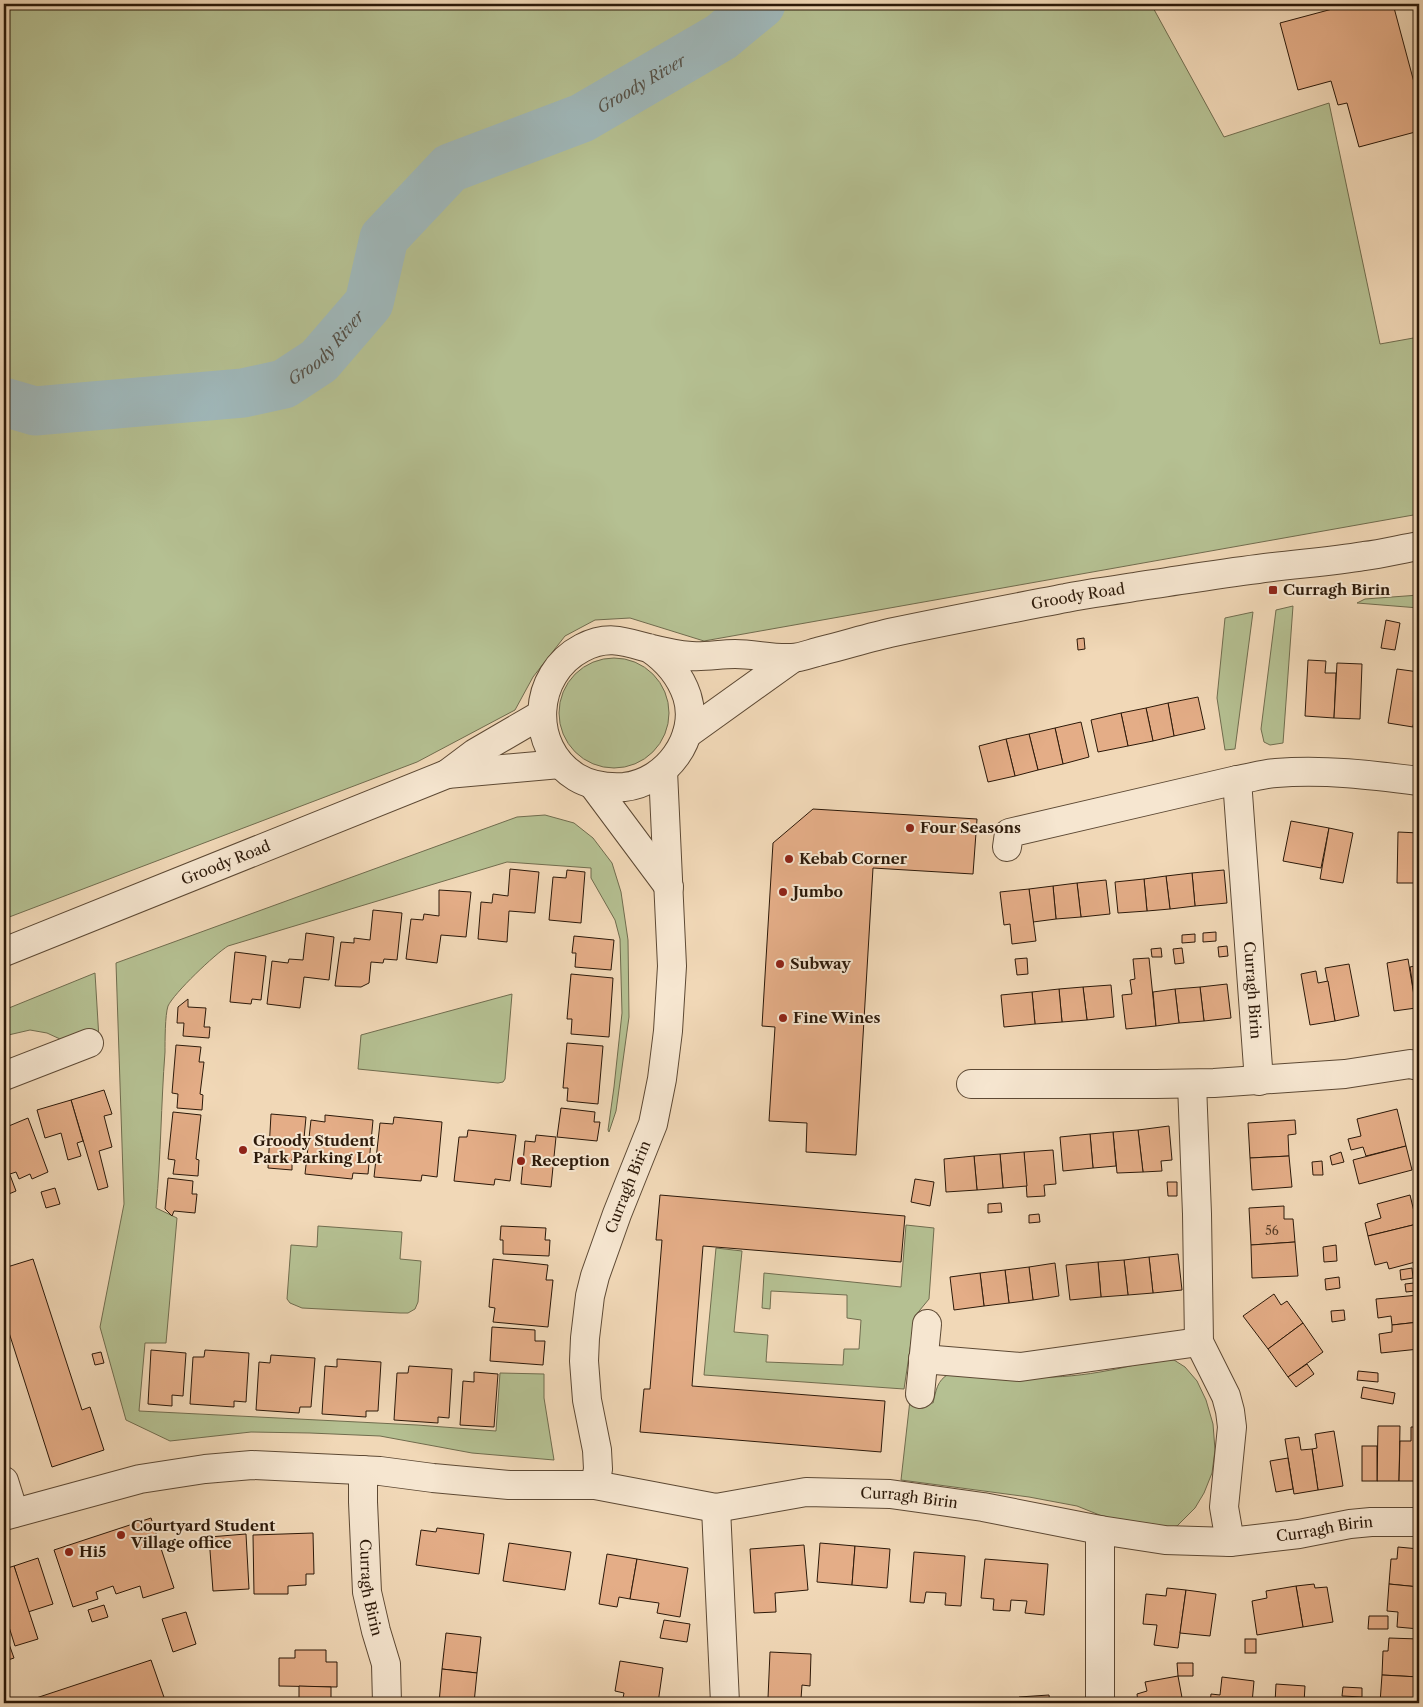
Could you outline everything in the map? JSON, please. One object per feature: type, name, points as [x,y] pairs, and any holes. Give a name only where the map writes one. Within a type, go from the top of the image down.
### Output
[{"type":"street","points":[[1365,556],[1419,546]]},
{"type":"street","points":[[1365,556],[1419,562]]},
{"type":"street","name":"Groody Road","points":[[794,658],[893,632],[1070,597],[1255,569],[1365,556]]},
{"type":"street","points":[[649,648],[663,657],[674,669],[688,698],[687,734],[675,758],[662,771],[649,780],[634,786],[609,788],[593,785],[576,777],[560,764],[544,736],[542,701],[549,682],[563,661],[582,648],[603,641],[627,641],[649,648],[689,656],[737,654],[794,658]]},
{"type":"street","points":[[687,734],[794,658]]},
{"type":"street","points":[[447,774],[474,753],[542,714]]},
{"type":"street","points":[[447,774],[560,764]]},
{"type":"street","name":"Curragh Birin","points":[[595,1485],[598,1469],[597,1450],[587,1400],[585,1338],[590,1296],[595,1276],[617,1214],[653,1124],[662,1079],[672,987],[669,887],[662,771]]},
{"type":"street","points":[[1007,847],[1009,832],[1275,773],[1367,774],[1419,781]]},
{"type":"street","name":"Groody Road","points":[[4,952],[447,774]]},
{"type":"street","name":"Curragh Birin","points":[[1237,780],[1259,1081]]},
{"type":"street","points":[[593,785],[669,887]]},
{"type":"street","points":[[4,1076],[89,1043]]},
{"type":"street","points":[[971,1084],[1192,1084],[1259,1081],[1345,1074],[1404,1065],[1419,1066]]},
{"type":"street","points":[[1192,1084],[1199,1342],[1226,1396],[1230,1411],[1232,1427],[1224,1507],[1230,1542]]},
{"type":"street","points":[[920,1394],[927,1324]]},
{"type":"street","points":[[923,1359],[1020,1367],[1199,1342]]},
{"type":"street","name":"Curragh Birin","points":[[9,1515],[140,1479],[205,1469],[252,1465],[364,1470],[508,1485],[595,1485],[716,1508],[806,1492],[890,1494],[983,1507],[1100,1530],[1165,1540],[1230,1542],[1299,1534],[1350,1524],[1419,1522]]},
{"type":"street","name":"Curragh Birin","points":[[364,1470],[363,1502],[367,1592],[386,1664],[387,1703]]},
{"type":"street","points":[[4,1481],[9,1515]]},
{"type":"street","points":[[716,1508],[725,1703]]},
{"type":"street","points":[[1100,1530],[1100,1703]]},
{"type":"green space","points":[[4,4],[1151,4],[1224,137],[1329,103],[1380,344],[1419,337],[1419,514],[704,641],[630,618],[595,620],[565,636],[533,677],[515,710],[417,762],[4,919]]},
{"type":"green space","points":[[1419,595],[1419,608],[1357,603],[1365,599]]},
{"type":"green space","points":[[1293,606],[1283,743],[1270,745],[1264,742],[1261,729],[1276,610]]},
{"type":"green space","points":[[1253,612],[1235,749],[1225,750],[1217,698],[1225,618]]},
{"type":"green space","points":[[614,658],[635,662],[653,674],[665,692],[669,713],[665,734],[653,752],[635,764],[614,768],[593,764],[575,752],[563,734],[559,713],[563,692],[575,674],[593,662]]},
{"type":"green space","points":[[545,815],[574,823],[593,838],[612,863],[621,892],[628,940],[629,1017],[616,1111],[609,1132],[622,1013],[620,939],[615,920],[591,878],[591,868],[507,862],[228,946],[186,983],[172,1000],[167,1010],[156,1208],[177,1218],[166,1343],[145,1343],[139,1411],[417,1425],[496,1431],[500,1373],[544,1374],[544,1398],[554,1460],[472,1453],[380,1436],[251,1432],[170,1441],[126,1420],[100,1327],[124,1204],[116,963],[517,817]]},
{"type":"green space","points":[[95,973],[99,1039],[60,1039],[47,1033],[30,1030],[4,1036],[4,1010]]},
{"type":"green space","points":[[512,994],[505,1079],[503,1082],[358,1069],[361,1035]]},
{"type":"green space","points":[[906,1225],[934,1228],[929,1299],[915,1316],[904,1389],[704,1375],[716,1248],[742,1251],[734,1332],[768,1335],[766,1362],[843,1365],[844,1349],[859,1349],[861,1320],[847,1318],[847,1295],[771,1291],[770,1309],[762,1308],[764,1273],[901,1287]]},
{"type":"green space","points":[[318,1226],[402,1232],[400,1259],[421,1261],[418,1302],[415,1309],[408,1313],[400,1313],[302,1308],[290,1303],[287,1299],[291,1245],[317,1247]]},
{"type":"green space","points":[[1160,1360],[1174,1360],[1185,1367],[1197,1381],[1206,1400],[1213,1424],[1215,1450],[1212,1473],[1204,1493],[1195,1508],[1177,1526],[1161,1530],[1112,1520],[1077,1506],[1029,1497],[901,1480],[910,1400],[933,1403],[939,1383],[949,1374],[1024,1378],[1062,1377],[1108,1371]]},
{"type":"building","points":[[1351,4],[1393,4],[1419,101],[1419,131],[1359,147],[1347,103],[1338,105],[1331,81],[1298,90],[1280,23]]},
{"type":"building","points":[[1386,620],[1400,623],[1395,650],[1381,648]]},
{"type":"building","points":[[1084,638],[1085,649],[1078,650],[1077,639]]},
{"type":"building","points":[[1308,660],[1326,661],[1325,673],[1336,673],[1334,718],[1305,716]]},
{"type":"building","points":[[1337,663],[1362,664],[1360,719],[1334,718]]},
{"type":"building","points":[[1397,669],[1419,672],[1419,689],[1413,727],[1388,723]]},
{"type":"building","points":[[1419,689],[1419,728],[1413,727]]},
{"type":"building","points":[[1198,697],[1205,729],[1174,736],[1168,703]]},
{"type":"building","points":[[1168,703],[1174,736],[1153,741],[1146,708]]},
{"type":"building","points":[[1146,708],[1153,741],[1128,746],[1121,713]]},
{"type":"building","points":[[1121,713],[1128,746],[1098,752],[1091,720]]},
{"type":"building","points":[[1081,722],[1089,757],[1063,764],[1055,728]]},
{"type":"building","points":[[1055,728],[1063,764],[1038,770],[1029,734]]},
{"type":"building","points":[[1029,734],[1038,770],[1015,776],[1006,739]]},
{"type":"building","points":[[1006,739],[1015,776],[988,782],[979,746]]},
{"type":"building","points":[[813,809],[977,819],[973,874],[873,868],[856,1155],[806,1152],[807,1123],[769,1121],[775,1027],[762,1026],[773,843]]},
{"type":"building","points":[[1291,821],[1329,828],[1321,868],[1283,861]]},
{"type":"building","points":[[1329,828],[1353,833],[1343,883],[1320,879]]},
{"type":"building","points":[[1398,832],[1419,833],[1419,883],[1397,883]]},
{"type":"building","points":[[510,869],[539,872],[535,913],[509,911],[507,942],[478,939],[481,902],[492,903],[493,894],[508,896]]},
{"type":"building","points":[[567,870],[585,872],[581,923],[549,920],[553,877],[566,878]]},
{"type":"building","points":[[1224,870],[1227,903],[1195,906],[1192,873]]},
{"type":"building","points":[[1192,873],[1195,906],[1170,909],[1166,876]]},
{"type":"building","points":[[1166,876],[1170,909],[1147,911],[1144,879]]},
{"type":"building","points":[[1144,879],[1147,911],[1118,913],[1115,882]]},
{"type":"building","points":[[1106,880],[1110,914],[1081,917],[1077,883]]},
{"type":"building","points":[[1077,883],[1081,917],[1056,919],[1053,886]]},
{"type":"building","points":[[1053,886],[1056,919],[1033,922],[1029,889]]},
{"type":"building","points":[[1029,889],[1036,941],[1012,944],[1010,924],[1004,925],[1000,892]]},
{"type":"building","points":[[439,890],[471,892],[466,937],[441,935],[437,963],[406,959],[411,919],[423,920],[424,914],[439,916]]},
{"type":"building","points":[[373,910],[402,913],[397,960],[384,959],[383,963],[371,962],[369,983],[361,987],[335,986],[341,942],[354,943],[354,938],[370,940]]},
{"type":"building","points":[[1216,932],[1216,941],[1203,942],[1203,933]]},
{"type":"building","points":[[306,933],[334,937],[329,980],[304,977],[300,1008],[267,1004],[272,961],[288,963],[289,959],[303,960]]},
{"type":"building","points":[[1195,934],[1195,942],[1182,943],[1182,935]]},
{"type":"building","points":[[574,936],[614,940],[611,970],[575,967],[576,953],[572,953]]},
{"type":"building","points":[[1227,946],[1228,956],[1219,957],[1218,947]]},
{"type":"building","points":[[1161,948],[1162,957],[1152,957],[1151,949]]},
{"type":"building","points":[[1182,948],[1184,963],[1175,964],[1173,949]]},
{"type":"building","points":[[235,952],[266,956],[261,1000],[252,999],[251,1004],[230,1002]]},
{"type":"building","points":[[1027,958],[1028,974],[1017,975],[1015,959]]},
{"type":"building","points":[[1149,958],[1156,1026],[1126,1029],[1122,995],[1132,994],[1130,980],[1135,979],[1133,959]]},
{"type":"building","points":[[1408,959],[1416,1008],[1394,1011],[1387,963]]},
{"type":"building","points":[[1349,964],[1359,1016],[1335,1021],[1325,968]]},
{"type":"building","points":[[1419,965],[1419,1007],[1416,1008],[1410,967]]},
{"type":"building","points":[[1316,971],[1318,983],[1328,981],[1335,1021],[1310,1025],[1301,974]]},
{"type":"building","points":[[571,974],[613,978],[609,1037],[571,1034],[572,1019],[567,1019]]},
{"type":"building","points":[[1227,984],[1231,1018],[1204,1021],[1200,987]]},
{"type":"building","points":[[1111,985],[1114,1017],[1087,1020],[1083,987]]},
{"type":"building","points":[[1083,987],[1087,1020],[1062,1022],[1059,989]]},
{"type":"building","points":[[1200,987],[1204,1021],[1179,1023],[1175,989]]},
{"type":"building","points":[[1059,989],[1062,1022],[1035,1024],[1032,992]]},
{"type":"building","points":[[1175,989],[1179,1023],[1156,1026],[1153,992]]},
{"type":"building","points":[[1032,992],[1035,1024],[1004,1027],[1001,995]]},
{"type":"building","points":[[188,999],[188,1007],[206,1008],[204,1027],[210,1027],[209,1038],[183,1036],[184,1023],[177,1023],[178,1007]]},
{"type":"building","points":[[567,1043],[603,1046],[598,1104],[567,1101],[568,1088],[563,1088]]},
{"type":"building","points":[[176,1045],[201,1047],[199,1062],[204,1062],[200,1094],[203,1095],[202,1110],[177,1108],[178,1094],[172,1093]]},
{"type":"building","points":[[104,1090],[112,1114],[104,1116],[112,1147],[99,1151],[108,1187],[98,1190],[71,1100]]},
{"type":"building","points":[[71,1100],[83,1141],[77,1143],[81,1156],[68,1160],[61,1133],[45,1138],[37,1110]]},
{"type":"building","points":[[561,1108],[595,1112],[594,1122],[600,1122],[597,1141],[557,1137]]},
{"type":"building","points":[[1397,1109],[1406,1146],[1366,1156],[1363,1147],[1351,1150],[1348,1139],[1361,1136],[1357,1119]]},
{"type":"building","points":[[173,1112],[201,1115],[196,1159],[199,1160],[198,1176],[173,1174],[175,1160],[168,1159]]},
{"type":"building","points":[[271,1114],[306,1117],[302,1160],[292,1159],[292,1170],[268,1168]]},
{"type":"building","points":[[325,1115],[373,1120],[368,1174],[353,1173],[352,1179],[305,1174],[311,1120],[325,1122]]},
{"type":"building","points":[[394,1117],[442,1122],[437,1177],[422,1175],[421,1181],[374,1177],[380,1123],[393,1124]]},
{"type":"building","points":[[28,1118],[48,1172],[32,1179],[30,1174],[19,1179],[16,1172],[10,1174],[4,1159],[4,1128]]},
{"type":"building","points":[[1295,1120],[1296,1134],[1288,1135],[1289,1156],[1250,1158],[1248,1123]]},
{"type":"building","points":[[1169,1126],[1172,1160],[1161,1161],[1162,1171],[1143,1172],[1138,1130]]},
{"type":"building","points":[[468,1130],[516,1135],[510,1181],[495,1179],[494,1185],[454,1181],[459,1137],[467,1137]]},
{"type":"building","points":[[1138,1130],[1143,1172],[1117,1173],[1113,1132]]},
{"type":"building","points":[[1113,1132],[1116,1166],[1093,1168],[1090,1134]]},
{"type":"building","points":[[1090,1134],[1093,1168],[1063,1171],[1060,1137]]},
{"type":"building","points":[[536,1135],[556,1137],[551,1187],[521,1184],[525,1141],[535,1142]]},
{"type":"building","points":[[1406,1146],[1412,1170],[1359,1184],[1353,1160]]},
{"type":"building","points":[[1053,1150],[1056,1184],[1044,1185],[1045,1196],[1027,1197],[1024,1152]]},
{"type":"building","points":[[1024,1152],[1027,1186],[1003,1188],[1000,1154]]},
{"type":"building","points":[[1341,1152],[1344,1162],[1332,1165],[1330,1156]]},
{"type":"building","points":[[1000,1154],[1003,1188],[977,1190],[974,1156]]},
{"type":"building","points":[[974,1156],[977,1190],[946,1192],[944,1159]]},
{"type":"building","points":[[1289,1156],[1292,1187],[1252,1190],[1250,1158]]},
{"type":"building","points":[[4,1159],[16,1191],[4,1196]]},
{"type":"building","points":[[1322,1161],[1323,1175],[1313,1175],[1312,1162]]},
{"type":"building","points":[[168,1178],[193,1181],[192,1194],[197,1194],[195,1213],[174,1211],[172,1216],[165,1209]]},
{"type":"building","points":[[915,1179],[934,1182],[930,1206],[911,1202]]},
{"type":"building","points":[[1167,1182],[1177,1182],[1177,1196],[1168,1196]]},
{"type":"building","points":[[55,1188],[60,1204],[46,1208],[41,1192]]},
{"type":"building","points":[[660,1195],[905,1216],[901,1262],[703,1246],[692,1386],[885,1401],[881,1452],[640,1432],[644,1389],[650,1389],[662,1240],[656,1240]]},
{"type":"building","points":[[1410,1195],[1417,1224],[1368,1236],[1365,1223],[1381,1218],[1377,1204]]},
{"type":"building","points":[[1001,1203],[1002,1212],[988,1213],[988,1204]]},
{"type":"building","points":[[1284,1206],[1284,1219],[1293,1219],[1295,1242],[1251,1245],[1249,1208]]},
{"type":"building","points":[[1039,1214],[1040,1222],[1029,1223],[1029,1215]]},
{"type":"building","points":[[1417,1224],[1419,1233],[1419,1261],[1389,1269],[1387,1262],[1375,1265],[1368,1236]]},
{"type":"building","points":[[501,1226],[546,1228],[545,1240],[550,1240],[549,1256],[503,1254],[503,1240],[500,1240]]},
{"type":"building","points":[[1295,1242],[1298,1276],[1252,1278],[1251,1245]]},
{"type":"building","points":[[1336,1245],[1337,1261],[1324,1262],[1323,1247]]},
{"type":"building","points":[[1178,1254],[1182,1290],[1153,1293],[1149,1257]]},
{"type":"building","points":[[1149,1257],[1153,1293],[1128,1295],[1124,1260]]},
{"type":"building","points":[[33,1259],[82,1410],[90,1407],[104,1450],[52,1467],[4,1317],[4,1268]]},
{"type":"building","points":[[493,1259],[548,1265],[546,1280],[553,1280],[548,1327],[493,1322],[495,1308],[489,1307]]},
{"type":"building","points":[[1124,1260],[1128,1295],[1101,1297],[1098,1262]]},
{"type":"building","points":[[1098,1262],[1101,1297],[1070,1300],[1066,1265]]},
{"type":"building","points":[[1055,1263],[1059,1296],[1033,1300],[1029,1267]]},
{"type":"building","points":[[1029,1267],[1033,1300],[1009,1303],[1005,1270]]},
{"type":"building","points":[[1412,1268],[1413,1278],[1401,1280],[1400,1270]]},
{"type":"building","points":[[1005,1270],[1009,1303],[984,1306],[980,1273]]},
{"type":"building","points":[[980,1273],[984,1306],[954,1310],[950,1277]]},
{"type":"building","points":[[1339,1277],[1340,1288],[1326,1290],[1325,1279]]},
{"type":"building","points":[[1414,1283],[1415,1291],[1406,1292],[1405,1284]]},
{"type":"building","points":[[1274,1294],[1281,1305],[1287,1301],[1303,1323],[1268,1349],[1243,1316]]},
{"type":"building","points":[[1419,1295],[1419,1322],[1392,1325],[1391,1316],[1378,1318],[1376,1299]]},
{"type":"building","points":[[1344,1310],[1345,1320],[1332,1322],[1331,1311]]},
{"type":"building","points":[[1419,1322],[1419,1349],[1381,1353],[1379,1334],[1392,1332],[1392,1325]]},
{"type":"building","points":[[1303,1323],[1323,1352],[1288,1377],[1268,1349]]},
{"type":"building","points":[[492,1327],[535,1330],[535,1341],[545,1341],[543,1365],[490,1361]]},
{"type":"building","points":[[151,1350],[186,1353],[183,1396],[172,1395],[172,1406],[148,1404]]},
{"type":"building","points":[[205,1350],[249,1353],[246,1402],[234,1401],[234,1407],[190,1404],[193,1357],[204,1357]]},
{"type":"building","points":[[101,1352],[104,1363],[95,1365],[92,1354]]},
{"type":"building","points":[[271,1355],[315,1358],[311,1407],[300,1407],[299,1413],[256,1410],[259,1362],[270,1363]]},
{"type":"building","points":[[337,1359],[381,1362],[378,1411],[366,1411],[366,1417],[322,1414],[325,1366],[337,1367]]},
{"type":"building","points":[[1307,1364],[1314,1374],[1296,1387],[1288,1377]]},
{"type":"building","points":[[409,1366],[452,1369],[449,1418],[438,1417],[438,1423],[394,1420],[397,1373],[408,1373]]},
{"type":"building","points":[[1358,1371],[1378,1373],[1378,1382],[1357,1380]]},
{"type":"building","points":[[474,1372],[498,1374],[494,1427],[460,1425],[463,1381],[474,1382]]},
{"type":"building","points":[[1363,1387],[1395,1393],[1393,1404],[1361,1398]]},
{"type":"building","points":[[1378,1426],[1400,1426],[1399,1481],[1377,1481]]},
{"type":"building","points":[[1411,1427],[1419,1427],[1419,1481],[1399,1481],[1400,1441],[1411,1441]]},
{"type":"building","points":[[1334,1431],[1343,1486],[1318,1490],[1312,1449],[1317,1448],[1315,1434]]},
{"type":"building","points":[[1299,1437],[1301,1450],[1312,1449],[1318,1490],[1294,1494],[1285,1439]]},
{"type":"building","points":[[1362,1446],[1377,1446],[1377,1481],[1362,1481]]},
{"type":"building","points":[[1288,1458],[1293,1489],[1276,1492],[1270,1461]]},
{"type":"building","points":[[151,1518],[174,1588],[143,1598],[140,1586],[116,1594],[113,1586],[96,1592],[98,1599],[73,1607],[54,1550]]},
{"type":"building","points":[[437,1528],[484,1534],[479,1574],[416,1565],[421,1530],[436,1532]]},
{"type":"building","points":[[313,1533],[314,1574],[306,1574],[306,1585],[288,1586],[288,1594],[254,1594],[253,1535]]},
{"type":"building","points":[[246,1534],[249,1589],[213,1591],[209,1537]]},
{"type":"building","points":[[509,1543],[571,1552],[565,1590],[503,1581]]},
{"type":"building","points":[[820,1543],[855,1546],[852,1585],[817,1582]]},
{"type":"building","points":[[804,1545],[808,1590],[775,1593],[776,1612],[754,1613],[750,1549]]},
{"type":"building","points":[[855,1546],[890,1549],[887,1588],[852,1585]]},
{"type":"building","points":[[1398,1547],[1419,1549],[1419,1587],[1389,1584],[1391,1559],[1397,1559]]},
{"type":"building","points":[[914,1552],[965,1556],[961,1606],[945,1605],[946,1593],[926,1592],[924,1603],[910,1602]]},
{"type":"building","points":[[607,1554],[637,1559],[630,1599],[619,1597],[617,1607],[599,1604]]},
{"type":"building","points":[[38,1558],[53,1604],[28,1612],[14,1566]]},
{"type":"building","points":[[637,1559],[688,1568],[680,1617],[657,1613],[659,1603],[630,1599]]},
{"type":"building","points":[[985,1559],[1048,1564],[1044,1615],[1025,1613],[1027,1601],[1011,1600],[1010,1611],[993,1610],[994,1599],[981,1598]]},
{"type":"building","points":[[14,1566],[38,1639],[15,1646],[4,1611],[4,1569]]},
{"type":"building","points":[[1314,1584],[1315,1588],[1327,1587],[1333,1622],[1303,1627],[1296,1586]]},
{"type":"building","points":[[1389,1584],[1419,1587],[1419,1629],[1397,1627],[1398,1612],[1387,1611]]},
{"type":"building","points":[[1296,1586],[1303,1627],[1257,1635],[1252,1601],[1267,1598],[1266,1591]]},
{"type":"building","points":[[1167,1588],[1186,1590],[1178,1648],[1154,1645],[1157,1625],[1143,1624],[1146,1594],[1166,1596]]},
{"type":"building","points":[[1186,1590],[1216,1594],[1210,1636],[1180,1633]]},
{"type":"building","points":[[104,1605],[108,1617],[92,1622],[88,1610]]},
{"type":"building","points":[[186,1612],[196,1644],[173,1652],[162,1619]]},
{"type":"building","points":[[1369,1616],[1388,1616],[1388,1629],[1368,1629]]},
{"type":"building","points":[[664,1620],[690,1624],[687,1642],[660,1638]]},
{"type":"building","points":[[446,1633],[481,1637],[477,1673],[442,1669]]},
{"type":"building","points":[[1389,1638],[1419,1639],[1419,1677],[1382,1675],[1383,1651],[1388,1651]]},
{"type":"building","points":[[1245,1639],[1256,1639],[1256,1653],[1245,1653]]},
{"type":"building","points":[[9,1644],[14,1658],[5,1661],[4,1646]]},
{"type":"building","points":[[295,1650],[326,1650],[326,1662],[337,1662],[337,1687],[279,1686],[279,1658],[295,1658]]},
{"type":"building","points":[[770,1652],[811,1654],[810,1686],[802,1685],[801,1699],[768,1698]]},
{"type":"building","points":[[151,1660],[166,1703],[21,1703]]},
{"type":"building","points":[[620,1661],[663,1668],[658,1703],[622,1703],[624,1693],[615,1691]]},
{"type":"building","points":[[1177,1663],[1193,1663],[1193,1676],[1178,1676]]},
{"type":"building","points":[[442,1669],[477,1673],[474,1703],[439,1703]]},
{"type":"building","points":[[1382,1675],[1419,1677],[1419,1703],[1380,1703]]},
{"type":"building","points":[[1178,1676],[1183,1703],[1138,1703],[1137,1694],[1147,1691],[1145,1682]]},
{"type":"building","points":[[1222,1677],[1254,1681],[1252,1703],[1210,1703],[1211,1694],[1220,1695]]},
{"type":"building","points":[[1276,1684],[1305,1686],[1304,1703],[1275,1703]]},
{"type":"building","points":[[299,1686],[331,1687],[331,1703],[281,1703],[281,1698],[299,1698]]},
{"type":"building","points":[[1343,1687],[1362,1688],[1362,1697],[1342,1696]]},
{"type":"building","points":[[1049,1695],[1050,1703],[1019,1703],[1019,1697]]},
{"type":"building","points":[[999,1698],[999,1703],[969,1703],[969,1699]]},
{"type":"waterway","name":"Groody River","points":[[4,402],[35,411],[243,393],[284,384],[319,361],[369,303],[384,238],[450,168],[582,118],[721,37],[761,4]]},
{"type":"place","name":"Curragh Birin","points":[[1273,590]]},
{"type":"place","name":"Four Seasons","points":[[910,828]]},
{"type":"place","name":"Kebab Corner","points":[[789,859]]},
{"type":"place","name":"Jumbo","points":[[783,892]]},
{"type":"place","name":"Subway","points":[[780,964]]},
{"type":"place","name":"Fine Wines","points":[[783,1018]]},
{"type":"place","name":"Groody Student Park Parking Lot","points":[[243,1150]]},
{"type":"place","name":"Reception","points":[[521,1161]]},
{"type":"place","name":"Courtyard Student Village office","points":[[121,1535]]},
{"type":"place","name":"Hi5","points":[[69,1552]]}]
